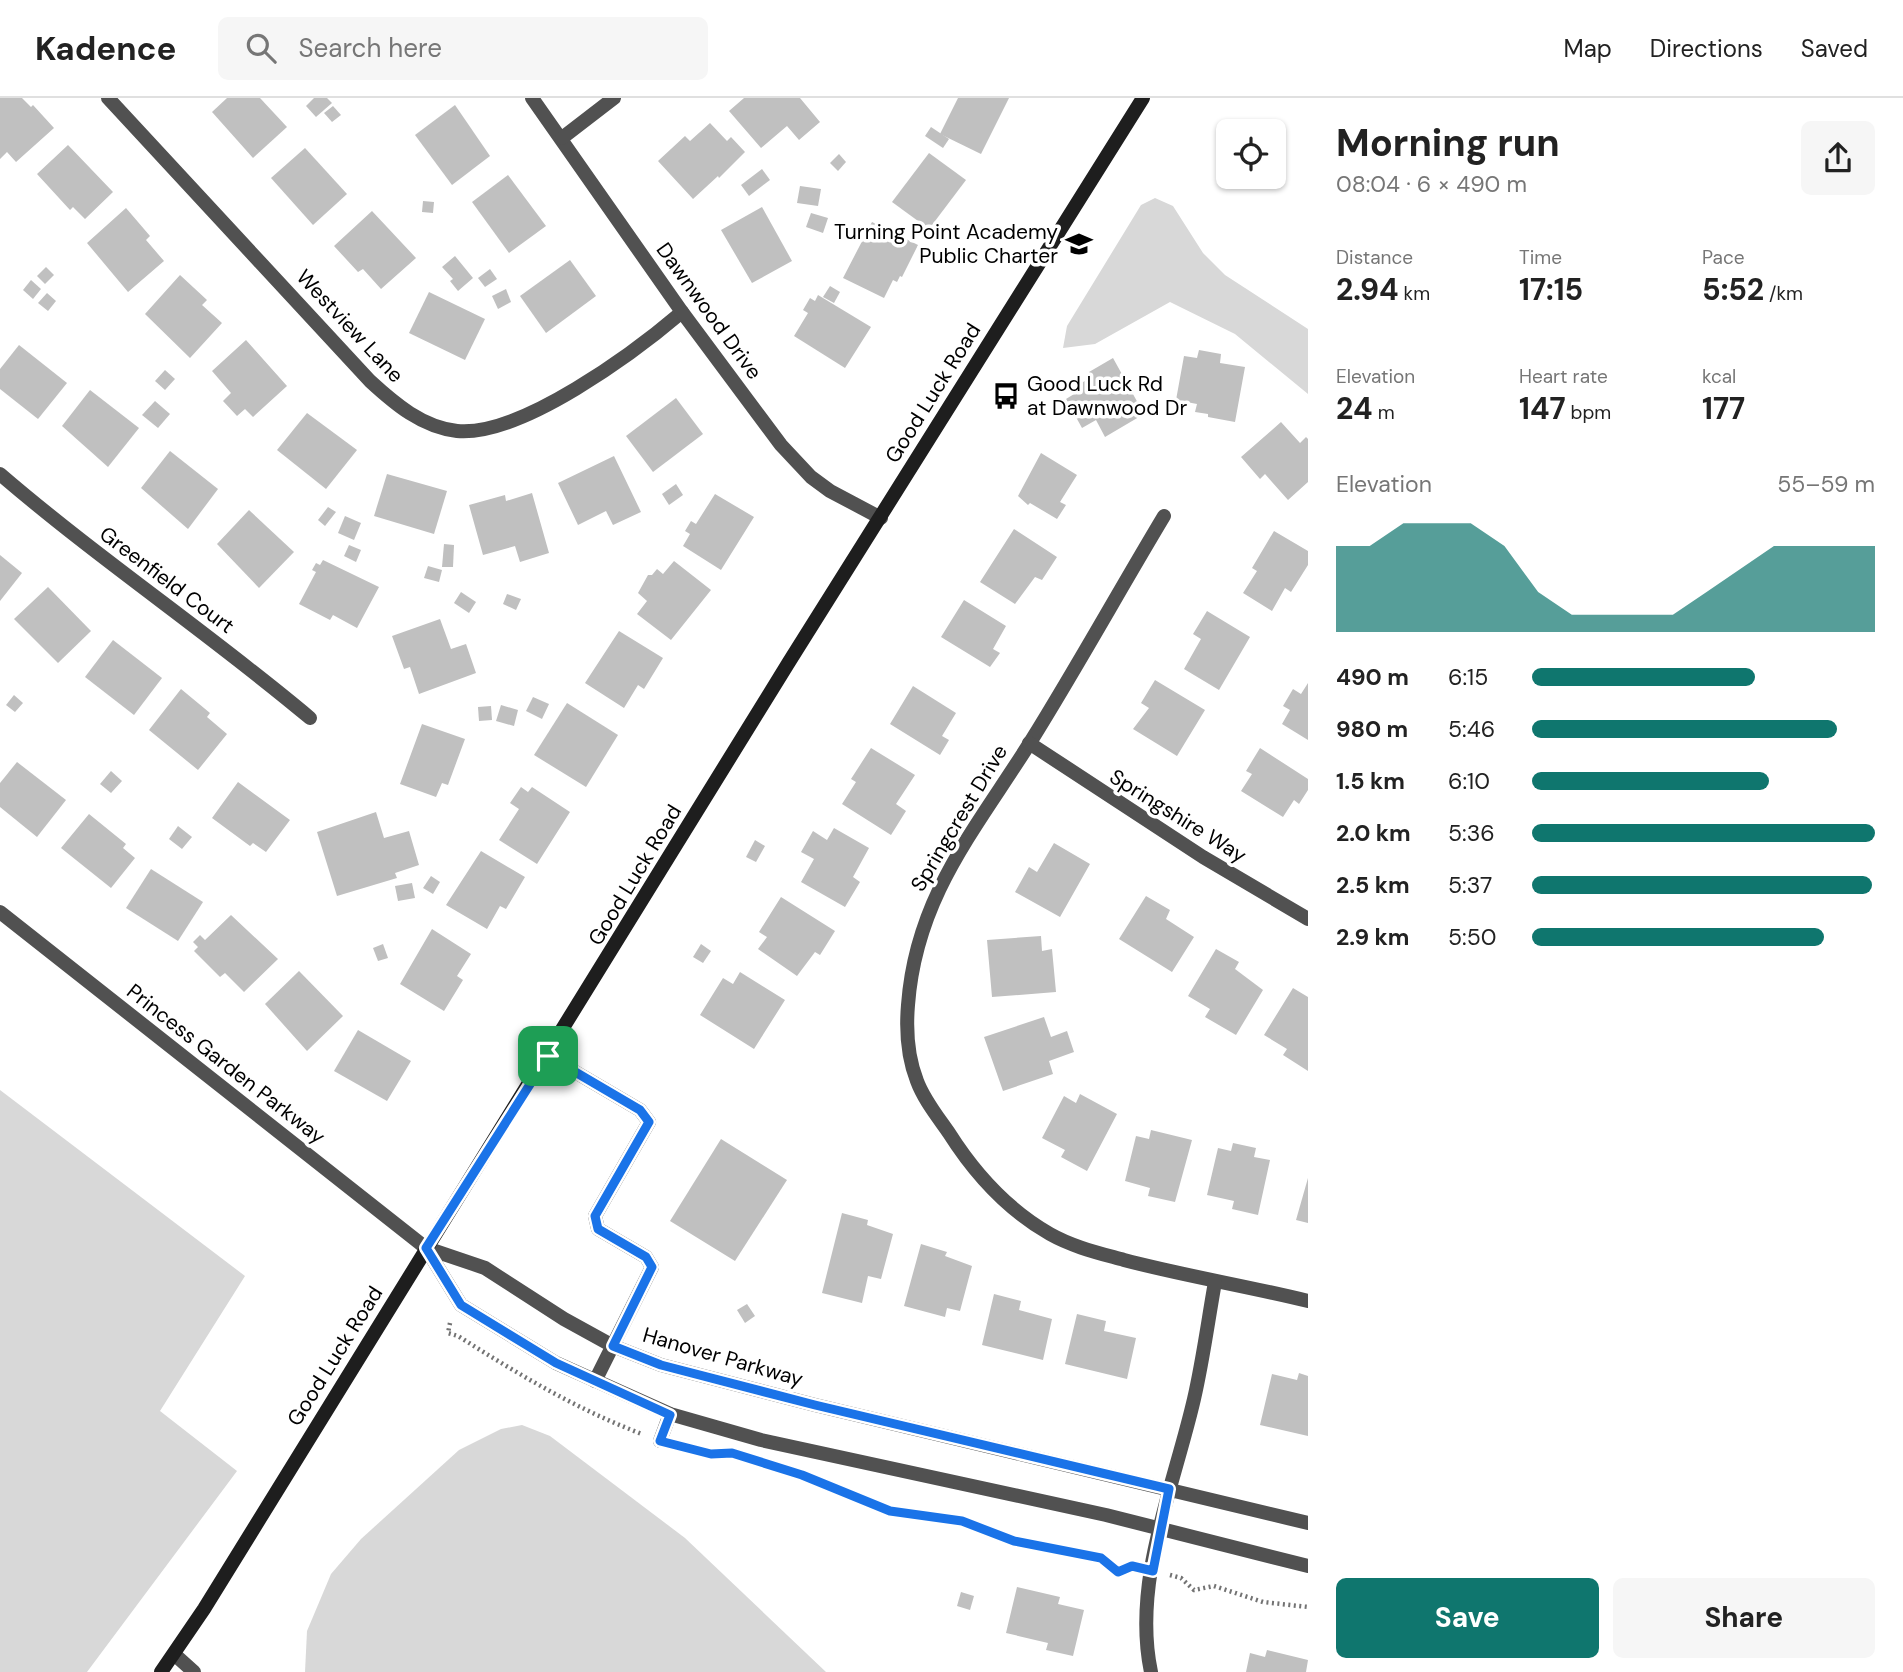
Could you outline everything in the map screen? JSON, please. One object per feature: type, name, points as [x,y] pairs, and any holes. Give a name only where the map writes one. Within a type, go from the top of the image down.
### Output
[{"type":"main road","name":"Good Luck Road","points":[[161,1672],[204,1609],[782,674],[1143,98]]},
{"type":"street","name":"Westview Lane","points":[[108,98],[370,382],[414,417],[455,430],[495,426],[573,390],[614,366],[682,312]]},
{"type":"street","name":"Dawnwood Drive","points":[[532,98],[682,312],[757,414],[797,463],[830,491],[881,518]]},
{"type":"street","points":[[562,138],[614,98]]},
{"type":"street","name":"Greenfield Court","points":[[0,474],[66,531],[253,670],[310,718]]},
{"type":"street","name":"Springcrest Drive","points":[[1164,516],[1029,743],[963,845],[926,916],[910,986],[907,1016],[912,1065],[918,1084],[955,1143],[984,1181],[1025,1218],[1051,1234],[1089,1250],[1215,1282],[1308,1301]]},
{"type":"street","name":"Springshire Way","points":[[1029,743],[1179,842],[1308,919]]},
{"type":"street","name":"Princess Garden Parkway","points":[[0,912],[426,1248]]},
{"type":"street","points":[[548,1056],[640,1110],[649,1122],[595,1216],[598,1229],[646,1257],[652,1267],[595,1381]]},
{"type":"street","points":[[426,1248],[461,1305],[556,1363],[670,1415],[761,1440],[1106,1515],[1308,1566]]},
{"type":"street","name":"Hanover Parkway","points":[[426,1248],[485,1268],[564,1319],[613,1346],[661,1365],[815,1405],[1308,1523]]},
{"type":"street","points":[[1151,1672],[1146,1635],[1159,1530],[1194,1398],[1215,1282]]},
{"type":"street","points":[[660,1441],[670,1415]]},
{"type":"street","points":[[174,1654],[194,1672]]},
{"type":"path","points":[[450,1321],[448,1333],[596,1416],[660,1441],[711,1454],[732,1453]]},
{"type":"path","points":[[778,1468],[890,1511],[962,1521],[1014,1541],[1101,1558],[1118,1572],[1132,1566],[1181,1578],[1194,1590],[1214,1586],[1263,1602],[1308,1607]]},
{"type":"shaded area","points":[[1155,198],[1173,206],[1203,253],[1225,275],[1308,329],[1308,394],[1235,334],[1170,302],[1095,344],[1063,348],[1067,326],[1141,205]]},
{"type":"shaded area","points":[[0,1090],[245,1276],[160,1411],[237,1471],[87,1672],[0,1672]]},
{"type":"shaded area","points":[[522,1425],[550,1436],[685,1538],[826,1672],[305,1672],[307,1631],[331,1574],[361,1539],[459,1450],[501,1429]]},
{"type":"building","points":[[0,98],[22,98],[31,107],[33,105],[54,128],[16,162],[7,152],[0,159]]},
{"type":"building","points":[[227,98],[260,98],[287,127],[253,158],[212,112]]},
{"type":"building","points":[[314,98],[327,98],[332,103],[316,117],[306,106]]},
{"type":"building","points":[[744,98],[800,98],[820,122],[799,140],[787,126],[761,148],[729,111]]},
{"type":"building","points":[[958,98],[1009,98],[981,154],[940,134]]},
{"type":"building","points":[[455,105],[490,156],[452,185],[415,135]]},
{"type":"building","points":[[333,106],[341,115],[332,122],[324,113]]},
{"type":"building","points":[[710,123],[727,141],[731,137],[745,152],[693,199],[658,161],[685,136],[690,141]]},
{"type":"building","points":[[931,127],[949,139],[943,148],[925,136]]},
{"type":"building","points":[[68,145],[113,192],[85,219],[73,207],[70,210],[37,174]]},
{"type":"building","points":[[305,148],[347,194],[313,225],[271,178]]},
{"type":"building","points":[[929,153],[966,180],[929,229],[892,202]]},
{"type":"building","points":[[839,154],[846,162],[838,171],[830,163]]},
{"type":"building","points":[[762,169],[770,180],[749,196],[741,185]]},
{"type":"building","points":[[508,175],[546,226],[509,253],[472,202]]},
{"type":"building","points":[[800,186],[821,189],[818,206],[797,203]]},
{"type":"building","points":[[423,201],[434,202],[433,213],[422,212]]},
{"type":"building","points":[[762,207],[792,261],[752,283],[721,230]]},
{"type":"building","points":[[126,208],[150,236],[146,240],[164,261],[128,292],[87,243]]},
{"type":"building","points":[[372,211],[416,258],[381,289],[363,269],[358,272],[334,246]]},
{"type":"building","points":[[811,213],[828,218],[823,233],[806,227]]},
{"type":"building","points":[[872,222],[918,245],[902,277],[900,276],[897,282],[893,280],[884,298],[843,278]]},
{"type":"building","points":[[455,256],[473,278],[458,291],[450,281],[453,279],[442,267]]},
{"type":"building","points":[[570,260],[596,296],[546,333],[520,296]]},
{"type":"building","points":[[46,267],[54,275],[45,284],[37,276]]},
{"type":"building","points":[[490,269],[497,279],[485,287],[478,278]]},
{"type":"building","points":[[180,275],[207,300],[202,305],[222,323],[190,358],[145,314]]},
{"type":"building","points":[[31,280],[41,289],[33,299],[23,290]]},
{"type":"building","points":[[830,286],[840,292],[834,303],[823,297]]},
{"type":"building","points":[[506,289],[511,302],[498,309],[492,296]]},
{"type":"building","points":[[429,292],[485,319],[465,360],[409,333]]},
{"type":"building","points":[[47,293],[56,301],[48,311],[38,303]]},
{"type":"building","points":[[818,295],[871,327],[845,368],[794,336],[808,313],[803,310],[810,298],[815,301]]},
{"type":"building","points":[[246,340],[287,386],[253,417],[245,409],[237,416],[223,401],[231,393],[212,371]]},
{"type":"building","points":[[19,345],[67,383],[38,419],[0,389],[0,369]]},
{"type":"building","points":[[1199,350],[1221,354],[1220,363],[1245,367],[1235,422],[1208,417],[1208,414],[1195,412],[1197,404],[1176,400],[1184,356],[1197,358]]},
{"type":"building","points":[[1113,358],[1144,414],[1105,437],[1096,420],[1082,428],[1066,399],[1079,391],[1076,386],[1092,377],[1089,372]]},
{"type":"building","points":[[165,370],[175,379],[165,390],[155,381]]},
{"type":"building","points":[[90,390],[139,428],[108,467],[62,426]]},
{"type":"building","points":[[676,398],[703,434],[653,472],[626,436]]},
{"type":"building","points":[[155,401],[170,414],[158,428],[142,415]]},
{"type":"building","points":[[307,413],[357,450],[326,489],[277,450]]},
{"type":"building","points":[[1281,422],[1300,443],[1306,437],[1308,439],[1308,482],[1288,500],[1265,474],[1260,479],[1241,457]]},
{"type":"building","points":[[170,451],[218,489],[188,529],[141,488]]},
{"type":"building","points":[[1041,453],[1077,475],[1060,502],[1066,505],[1057,519],[1030,503],[1028,505],[1018,496]]},
{"type":"building","points":[[614,456],[641,512],[613,525],[606,511],[578,525],[558,483]]},
{"type":"building","points":[[387,474],[447,491],[434,534],[374,516]]},
{"type":"building","points":[[676,484],[683,495],[669,505],[662,494]]},
{"type":"building","points":[[532,493],[549,553],[520,562],[515,546],[483,555],[469,505],[505,495],[506,501]]},
{"type":"building","points":[[715,494],[754,517],[721,570],[683,546],[690,534],[685,531],[691,521],[696,524]]},
{"type":"building","points":[[328,507],[336,512],[325,526],[318,520]]},
{"type":"building","points":[[249,510],[294,552],[259,588],[217,544]]},
{"type":"building","points":[[345,516],[361,523],[354,540],[338,533]]},
{"type":"building","points":[[1014,529],[1057,557],[1042,580],[1035,577],[1015,604],[980,582]]},
{"type":"building","points":[[1274,531],[1308,551],[1308,565],[1291,592],[1285,588],[1272,611],[1243,593],[1257,571],[1252,568]]},
{"type":"building","points":[[444,544],[454,545],[453,567],[442,567]]},
{"type":"building","points":[[349,545],[361,550],[356,562],[344,556]]},
{"type":"building","points":[[0,555],[22,573],[0,601]]},
{"type":"building","points":[[323,560],[379,587],[357,628],[333,615],[330,620],[299,604],[316,572],[312,570],[316,563],[320,565]]},
{"type":"building","points":[[674,561],[711,590],[671,640],[637,614],[647,601],[638,593],[648,575],[652,575],[657,569],[663,574]]},
{"type":"building","points":[[428,566],[442,570],[439,582],[424,578]]},
{"type":"building","points":[[48,587],[91,631],[58,663],[14,619]]},
{"type":"building","points":[[461,592],[476,602],[469,613],[454,603]]},
{"type":"building","points":[[507,594],[521,599],[516,610],[503,604]]},
{"type":"building","points":[[964,600],[1006,626],[993,649],[1000,653],[990,667],[941,637]]},
{"type":"building","points":[[1207,611],[1250,637],[1219,690],[1184,669],[1201,639],[1193,634]]},
{"type":"building","points":[[440,619],[451,649],[466,644],[476,673],[419,694],[410,667],[404,669],[392,636]]},
{"type":"building","points":[[619,631],[663,658],[644,689],[638,685],[624,708],[585,683]]},
{"type":"building","points":[[113,640],[162,678],[134,715],[85,677]]},
{"type":"building","points":[[1155,680],[1205,710],[1177,756],[1133,729],[1149,708],[1141,703]]},
{"type":"building","points":[[1308,683],[1308,740],[1282,724],[1290,710],[1283,706],[1293,689],[1301,694]]},
{"type":"building","points":[[913,686],[956,713],[942,736],[949,740],[940,755],[890,724]]},
{"type":"building","points":[[181,689],[210,713],[207,717],[227,734],[198,770],[149,730]]},
{"type":"building","points":[[14,695],[23,703],[15,712],[6,705]]},
{"type":"building","points":[[533,697],[549,704],[542,719],[526,711]]},
{"type":"building","points":[[567,703],[618,735],[586,787],[534,755]]},
{"type":"building","points":[[501,705],[518,710],[514,726],[496,721]]},
{"type":"building","points":[[491,706],[492,720],[479,721],[478,707]]},
{"type":"building","points":[[422,724],[465,739],[448,785],[442,783],[436,797],[400,784]]},
{"type":"building","points":[[871,748],[915,775],[896,804],[906,811],[891,835],[842,804],[856,782],[851,779]]},
{"type":"building","points":[[1260,748],[1308,779],[1308,790],[1299,804],[1294,800],[1283,817],[1241,791],[1252,774],[1246,771]]},
{"type":"building","points":[[17,762],[66,800],[37,837],[0,807],[0,783]]},
{"type":"building","points":[[111,771],[122,781],[111,793],[100,784]]},
{"type":"building","points":[[238,782],[290,820],[266,852],[253,843],[250,846],[212,818]]},
{"type":"building","points":[[521,787],[528,792],[532,787],[570,812],[537,864],[499,840],[519,809],[510,803]]},
{"type":"building","points":[[376,812],[384,838],[409,831],[419,865],[395,873],[397,878],[337,896],[317,832]]},
{"type":"building","points":[[89,814],[126,844],[123,848],[135,858],[111,888],[61,848]]},
{"type":"building","points":[[178,826],[192,837],[182,849],[169,839]]},
{"type":"building","points":[[834,828],[869,848],[853,877],[860,882],[845,907],[801,882],[814,859],[801,852],[813,831],[827,840]]},
{"type":"building","points":[[755,840],[765,846],[756,862],[746,857]]},
{"type":"building","points":[[1054,843],[1090,864],[1060,917],[1015,892],[1029,867],[1037,872]]},
{"type":"building","points":[[481,851],[525,877],[506,909],[500,906],[487,929],[446,905]]},
{"type":"building","points":[[151,869],[203,902],[178,941],[126,908]]},
{"type":"building","points":[[431,876],[440,882],[433,894],[423,888]]},
{"type":"building","points":[[412,883],[415,898],[398,901],[395,886]]},
{"type":"building","points":[[1146,896],[1170,910],[1166,919],[1194,937],[1172,972],[1119,939]]},
{"type":"building","points":[[781,897],[835,931],[820,955],[815,952],[797,976],[758,949],[767,937],[759,932]]},
{"type":"building","points":[[231,915],[278,959],[244,992],[225,973],[220,977],[194,951],[198,947],[193,942],[200,935],[205,940]]},
{"type":"building","points":[[432,929],[471,954],[457,976],[463,980],[444,1011],[400,984]]},
{"type":"building","points":[[1041,936],[1042,951],[1052,949],[1056,992],[992,997],[987,940]]},
{"type":"building","points":[[383,944],[388,958],[378,961],[373,948]]},
{"type":"building","points":[[701,944],[711,951],[703,963],[693,957]]},
{"type":"building","points":[[1216,949],[1239,962],[1235,969],[1263,990],[1236,1035],[1205,1017],[1210,1009],[1188,996]]},
{"type":"building","points":[[299,971],[343,1016],[307,1051],[265,1004]]},
{"type":"building","points":[[740,972],[785,1000],[754,1049],[700,1015],[723,978],[733,984]]},
{"type":"building","points":[[1293,988],[1308,997],[1308,1071],[1283,1055],[1287,1049],[1264,1035]]},
{"type":"building","points":[[1044,1017],[1051,1037],[1067,1031],[1074,1052],[1049,1061],[1053,1074],[1003,1091],[984,1037]]},
{"type":"building","points":[[358,1030],[411,1061],[387,1101],[334,1071]]},
{"type":"building","points":[[1080,1094],[1117,1114],[1087,1171],[1061,1157],[1065,1150],[1042,1138],[1064,1096],[1076,1103]]},
{"type":"building","points":[[1151,1130],[1192,1140],[1175,1202],[1148,1196],[1150,1188],[1125,1181],[1136,1136],[1149,1139]]},
{"type":"building","points":[[721,1139],[787,1180],[735,1261],[670,1221]]},
{"type":"building","points":[[1233,1143],[1256,1148],[1254,1157],[1270,1160],[1258,1215],[1232,1209],[1234,1201],[1207,1195],[1218,1148],[1231,1151]]},
{"type":"building","points":[[1308,1178],[1308,1223],[1296,1220]]},
{"type":"building","points":[[842,1213],[868,1220],[867,1225],[893,1234],[881,1279],[868,1276],[862,1303],[822,1293]]},
{"type":"building","points":[[921,1244],[947,1252],[945,1256],[972,1266],[960,1311],[947,1308],[945,1317],[904,1306]]},
{"type":"building","points":[[994,1294],[1021,1301],[1019,1310],[1052,1319],[1043,1360],[982,1345]]},
{"type":"building","points":[[747,1304],[755,1316],[745,1323],[737,1310]]},
{"type":"building","points":[[1077,1314],[1106,1321],[1104,1331],[1136,1338],[1127,1379],[1065,1364]]},
{"type":"building","points":[[1299,1373],[1308,1376],[1308,1436],[1260,1425],[1272,1374],[1297,1380]]},
{"type":"building","points":[[1017,1587],[1060,1597],[1058,1604],[1084,1610],[1073,1656],[1046,1650],[1048,1643],[1006,1633]]},
{"type":"building","points":[[961,1592],[974,1596],[970,1610],[957,1606]]},
{"type":"building","points":[[1267,1650],[1308,1660],[1306,1672],[1246,1672],[1250,1653],[1265,1657]]},
{"type":"place","name":"Turning Point Academy Public Charter","points":[[1079,244]]},
{"type":"place","name":"Good Luck Rd at Dawnwood Dr","points":[[1006,396]]},
{"type":"route","points":[[548,1056],[640,1110],[649,1122],[595,1216],[598,1229],[646,1257],[652,1267],[613,1346],[661,1365],[815,1405],[1169,1489],[1153,1571],[1132,1566],[1118,1572],[1101,1558],[1014,1541],[962,1521],[890,1511],[802,1475],[732,1453],[711,1454],[660,1441],[670,1415],[556,1363],[461,1305],[426,1248],[548,1056]]}]
